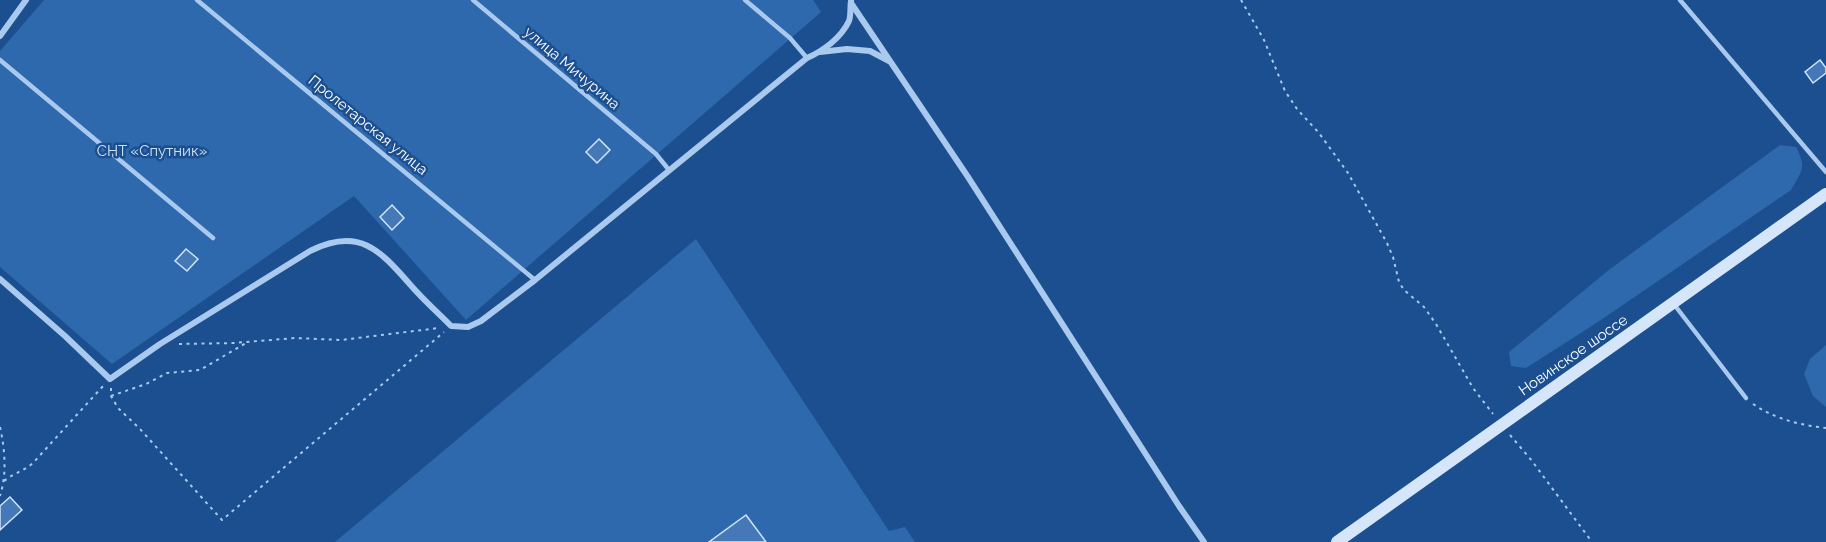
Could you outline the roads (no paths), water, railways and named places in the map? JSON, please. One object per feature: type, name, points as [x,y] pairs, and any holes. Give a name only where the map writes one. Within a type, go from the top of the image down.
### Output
[{"type":"main road","name":"Новинское шоссе","points":[[1337,542],[1826,194]]},
{"type":"street","points":[[0,36],[21,1]]},
{"type":"street","points":[[0,279],[110,379],[160,344],[310,251],[339,240],[355,241],[371,247],[392,264],[451,326],[468,327],[481,321],[535,280],[807,58],[820,52],[837,37],[849,20],[850,1]]},
{"type":"street","points":[[850,1],[968,177],[1204,542]]},
{"type":"street","points":[[820,52],[847,49],[870,51],[891,62]]},
{"type":"lane","name":"Пролетарская улица","points":[[197,0],[535,280]]},
{"type":"lane","name":"улица Мичурина","points":[[473,0],[656,154],[669,170]]},
{"type":"lane","points":[[744,0],[790,38],[807,58]]},
{"type":"lane","points":[[1680,0],[1826,172]]},
{"type":"lane","points":[[0,60],[213,238]]},
{"type":"lane","points":[[1673,303],[1746,398]]},
{"type":"park label","name":"СНТ «Спутник»","points":[[152,151]]}]
